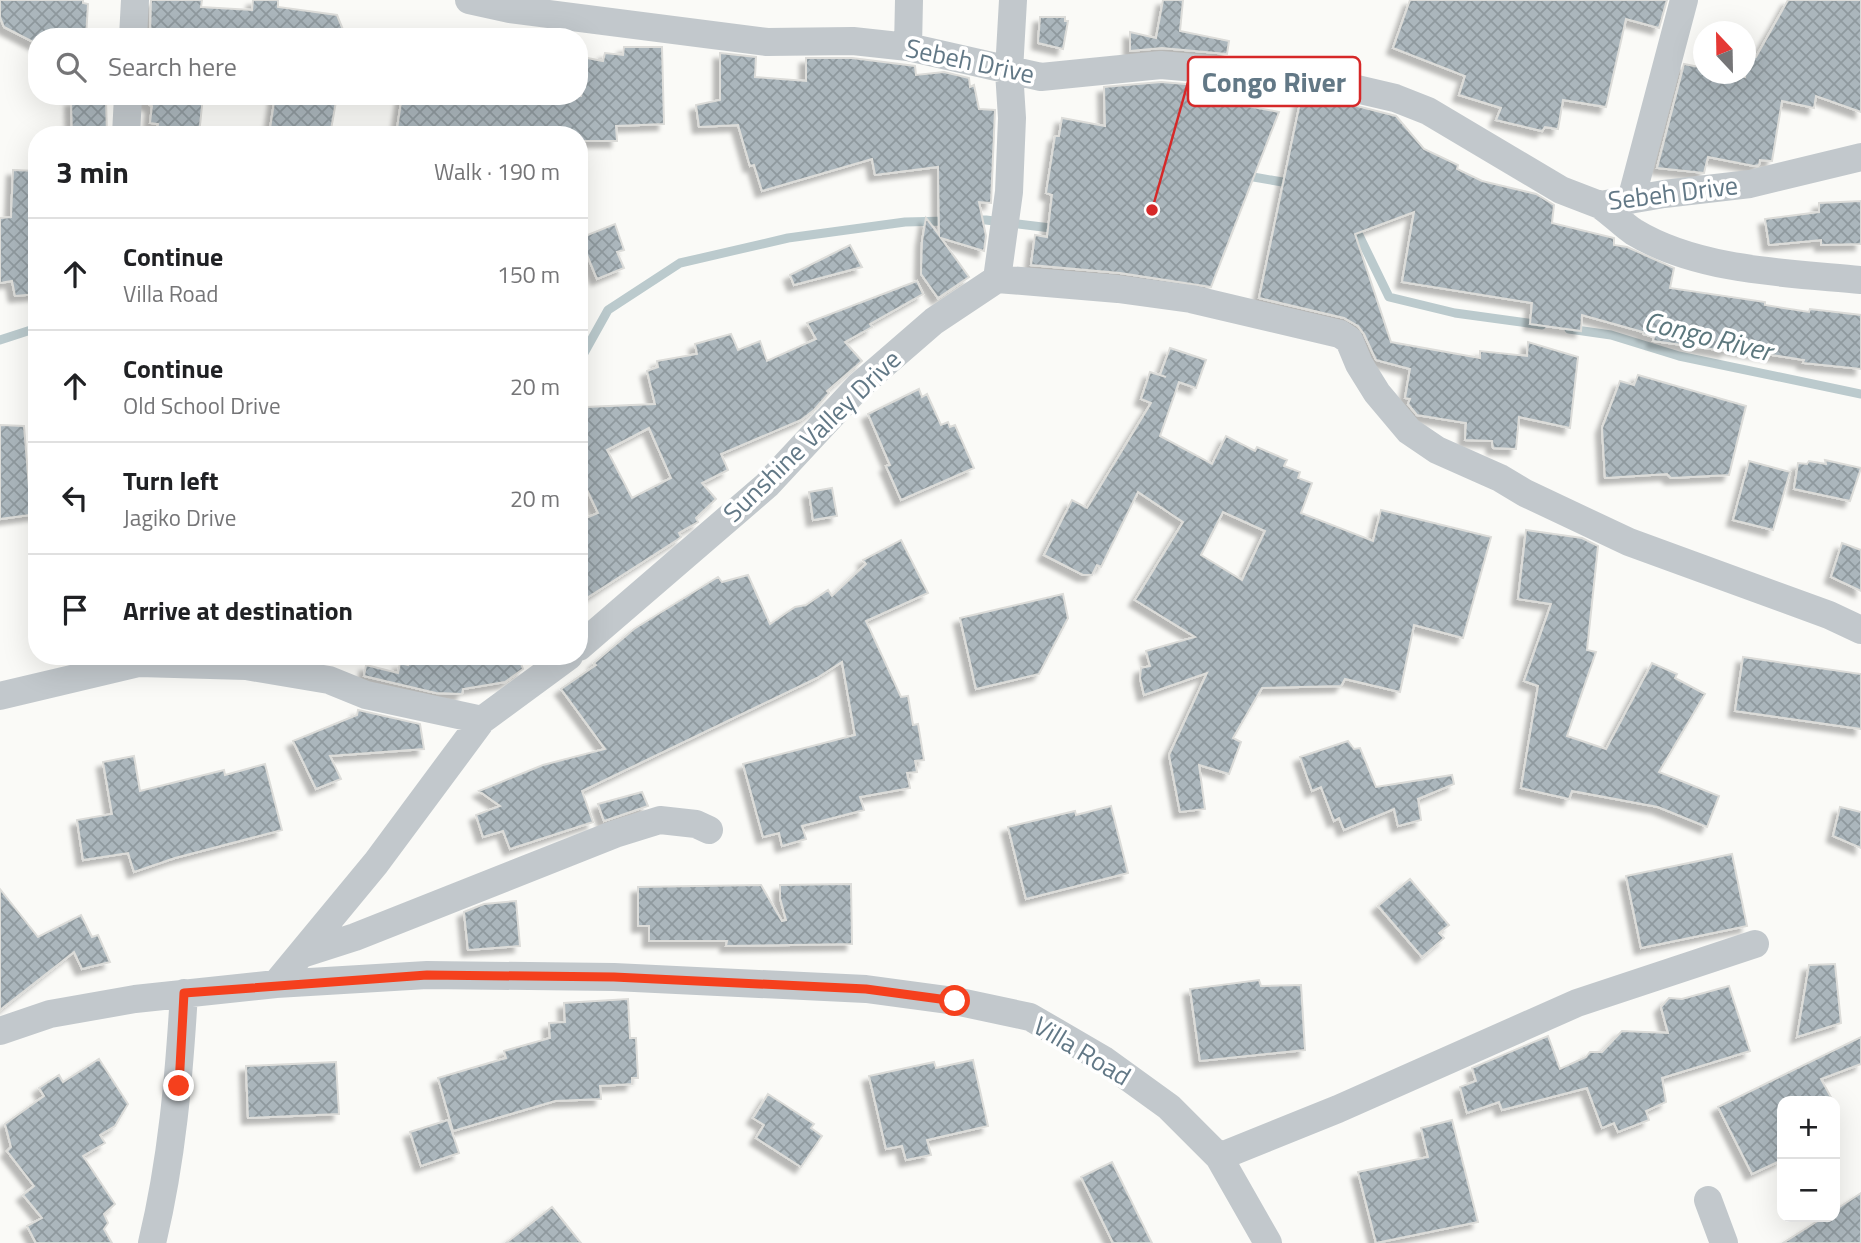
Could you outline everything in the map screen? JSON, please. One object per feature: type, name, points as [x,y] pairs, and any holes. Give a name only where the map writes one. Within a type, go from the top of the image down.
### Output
[{"type":"street","points":[[133,28],[135,0]]},
{"type":"street","name":"Sebeh Drive","points":[[469,0],[510,9],[767,43],[853,41],[908,47],[1041,78],[1161,65],[1348,87],[1395,98],[1428,111],[1561,190],[1601,205],[1750,184],[1861,157]]},
{"type":"street","points":[[908,47],[909,0]]},
{"type":"street","points":[[1013,0],[1009,71],[1012,118],[1009,192],[997,279],[1118,289],[1191,299],[1340,334],[1349,340],[1359,364],[1377,393],[1409,431],[1437,450],[1629,542],[1829,615],[1861,630]]},
{"type":"street","points":[[1631,200],[1684,0]]},
{"type":"street","points":[[126,126],[128,105]]},
{"type":"street","points":[[1601,205],[1633,231],[1669,248],[1706,260],[1861,280]]},
{"type":"street","name":"Sunshine Valley Drive","points":[[588,640],[767,485],[859,386],[934,321],[997,279]]},
{"type":"street","points":[[0,696],[120,665]]},
{"type":"street","points":[[228,665],[329,680],[366,695],[482,720]]},
{"type":"street","points":[[276,984],[376,863],[482,720],[557,665]]},
{"type":"street","points":[[302,954],[355,937],[615,834],[660,820],[686,822],[709,830]]},
{"type":"street","points":[[1219,1157],[1338,1109],[1577,1003],[1755,944]]},
{"type":"street","name":"Villa Road","points":[[0,1031],[50,1014],[135,999],[276,984],[427,975],[614,977],[866,989],[955,1001],[1030,1017],[1104,1060],[1169,1107],[1219,1157],[1268,1243]]},
{"type":"street","points":[[152,1243],[165,1191],[179,1086],[184,993]]},
{"type":"street","points":[[1708,1200],[1724,1243]]},
{"type":"building","points":[[0,0],[83,0],[83,3],[88,4],[87,28],[28,28],[28,39],[4,27],[0,17]]},
{"type":"building","points":[[151,0],[202,0],[201,7],[252,10],[253,0],[278,0],[278,7],[337,15],[342,28],[150,28]]},
{"type":"building","points":[[1163,0],[1183,0],[1180,31],[1229,41],[1227,54],[1162,48],[1130,51],[1130,32],[1156,38]]},
{"type":"building","points":[[1410,0],[1667,0],[1659,28],[1626,19],[1606,107],[1563,100],[1558,129],[1545,127],[1542,131],[1496,120],[1501,108],[1459,95],[1465,76],[1393,48]]},
{"type":"building","points":[[1788,0],[1861,0],[1861,112],[1816,96],[1814,108],[1782,101],[1772,161],[1760,160],[1759,165],[1754,166],[1708,157],[1704,173],[1657,168],[1684,64],[1693,66],[1693,84],[1756,84],[1756,57]]},
{"type":"building","points":[[1040,17],[1065,17],[1065,21],[1068,21],[1063,49],[1038,43]]},
{"type":"building","points":[[624,47],[662,47],[664,124],[616,126],[617,141],[588,141],[588,126],[397,126],[401,105],[588,105],[588,58],[603,61],[605,53],[623,55]]},
{"type":"building","points":[[720,53],[756,57],[755,77],[806,81],[806,58],[852,58],[915,66],[916,75],[944,72],[969,78],[970,87],[974,85],[979,109],[995,110],[991,203],[979,202],[986,236],[984,251],[941,238],[969,277],[938,298],[921,274],[926,218],[939,235],[938,167],[875,175],[872,159],[762,191],[754,165],[750,166],[738,125],[699,127],[696,105],[720,100]]},
{"type":"building","points":[[1161,82],[1222,87],[1221,101],[1279,112],[1211,287],[1120,273],[1031,265],[1035,235],[1047,237],[1052,195],[1046,193],[1055,136],[1059,136],[1062,118],[1105,126],[1104,87]]},
{"type":"building","points":[[1301,98],[1349,104],[1396,116],[1424,149],[1458,165],[1457,169],[1482,181],[1536,194],[1554,205],[1552,223],[1614,238],[1614,245],[1627,247],[1674,268],[1670,288],[1765,302],[1765,305],[1809,312],[1810,309],[1861,315],[1861,369],[1803,363],[1804,360],[1726,348],[1726,351],[1653,341],[1654,337],[1643,332],[1582,315],[1581,331],[1530,324],[1532,303],[1402,282],[1414,212],[1355,234],[1391,342],[1480,358],[1480,351],[1527,356],[1528,342],[1578,357],[1570,428],[1519,417],[1516,449],[1493,448],[1492,441],[1465,440],[1466,423],[1417,415],[1408,404],[1410,399],[1405,398],[1410,369],[1376,360],[1358,326],[1344,318],[1259,298]]},
{"type":"building","points":[[71,105],[106,105],[107,126],[72,126]]},
{"type":"building","points":[[150,105],[202,105],[200,126],[158,126],[150,123]]},
{"type":"building","points":[[274,105],[335,105],[332,126],[270,126]]},
{"type":"building","points":[[13,170],[28,171],[28,295],[15,296],[12,281],[0,283],[0,218],[11,217]]},
{"type":"building","points":[[1861,201],[1861,244],[1821,245],[1821,240],[1769,245],[1765,219],[1819,212],[1819,203]]},
{"type":"building","points":[[615,224],[624,250],[617,252],[624,268],[597,279],[588,257],[588,235]]},
{"type":"building","points":[[850,245],[862,267],[794,285],[790,275]]},
{"type":"building","points":[[917,281],[923,294],[870,324],[872,327],[845,342],[862,361],[827,391],[829,393],[814,410],[801,420],[721,454],[728,470],[702,483],[716,499],[696,518],[698,522],[679,533],[681,537],[677,540],[588,597],[588,517],[598,513],[588,492],[588,407],[655,404],[647,371],[658,367],[657,361],[697,354],[695,344],[731,334],[738,350],[760,341],[767,361],[816,339],[807,323]],"holes":[[[649,428],[671,478],[632,498],[607,450]]]},
{"type":"building","points":[[1170,348],[1206,360],[1196,388],[1179,382],[1160,436],[1212,464],[1226,436],[1255,451],[1257,447],[1287,460],[1284,466],[1300,472],[1298,478],[1312,483],[1301,513],[1373,541],[1381,510],[1491,537],[1463,638],[1414,625],[1400,692],[1345,679],[1341,686],[1262,688],[1233,738],[1241,742],[1229,774],[1199,765],[1205,809],[1180,812],[1169,755],[1207,673],[1144,695],[1140,678],[1141,668],[1150,666],[1146,651],[1195,637],[1135,600],[1183,522],[1138,492],[1101,567],[1097,565],[1092,575],[1083,575],[1044,555],[1072,500],[1087,508],[1151,403],[1141,399],[1150,372],[1166,377],[1160,375]],"holes":[[[1223,512],[1265,531],[1242,580],[1201,555]]]},
{"type":"building","points":[[1638,375],[1746,406],[1729,475],[1671,478],[1667,474],[1605,478],[1602,428],[1620,381],[1634,385]]},
{"type":"building","points":[[919,389],[922,397],[927,394],[941,425],[948,422],[950,427],[955,425],[974,468],[901,500],[886,466],[890,465],[868,414]]},
{"type":"building","points":[[0,425],[24,426],[28,515],[0,519]]},
{"type":"building","points":[[1825,460],[1861,468],[1850,501],[1794,489],[1798,463],[1807,464],[1809,461],[1826,464]]},
{"type":"building","points":[[1749,461],[1790,472],[1773,530],[1733,520]]},
{"type":"building","points":[[832,488],[837,516],[813,520],[809,492]]},
{"type":"building","points":[[1526,530],[1582,538],[1598,546],[1587,650],[1596,652],[1567,736],[1606,749],[1652,663],[1677,674],[1675,678],[1705,694],[1659,772],[1719,796],[1707,827],[1658,807],[1572,791],[1569,799],[1521,788],[1538,686],[1524,681],[1551,604],[1518,599]]},
{"type":"building","points":[[901,540],[928,593],[866,621],[901,697],[908,696],[913,725],[918,724],[924,760],[915,761],[917,772],[907,773],[910,788],[860,797],[864,810],[802,826],[806,839],[782,846],[779,833],[763,837],[743,764],[855,735],[842,662],[817,678],[582,791],[593,822],[510,849],[503,831],[483,837],[476,815],[500,806],[479,791],[543,765],[605,749],[561,689],[596,665],[594,663],[634,629],[718,577],[722,582],[748,575],[770,624],[828,590],[832,596],[866,564],[863,560]]},
{"type":"building","points":[[1842,543],[1861,550],[1861,591],[1831,577]]},
{"type":"building","points":[[1063,594],[1068,618],[1039,674],[976,689],[960,618]]},
{"type":"building","points":[[1743,657],[1861,674],[1861,729],[1735,711]]},
{"type":"building","points":[[366,665],[398,673],[400,665],[521,665],[523,669],[505,682],[463,689],[462,694],[436,693],[364,676]]},
{"type":"building","points":[[358,710],[420,724],[424,749],[330,756],[341,779],[316,789],[293,741],[357,715]]},
{"type":"building","points":[[1348,741],[1354,749],[1360,748],[1376,787],[1452,775],[1454,784],[1418,799],[1421,820],[1398,826],[1394,809],[1344,830],[1339,818],[1334,821],[1321,787],[1312,791],[1300,757]]},
{"type":"building","points":[[134,756],[140,791],[224,770],[225,775],[265,764],[282,830],[175,858],[134,872],[128,853],[83,860],[77,820],[112,814],[103,762]]},
{"type":"building","points":[[642,792],[648,806],[604,821],[598,804]]},
{"type":"building","points":[[1111,806],[1128,873],[1026,899],[1008,827],[1075,811],[1076,815]]},
{"type":"building","points":[[1840,807],[1861,812],[1861,848],[1833,836]]},
{"type":"building","points":[[1732,854],[1747,926],[1641,948],[1626,876]]},
{"type":"building","points":[[1410,879],[1449,925],[1439,933],[1444,938],[1422,957],[1378,906]]},
{"type":"building","points":[[851,884],[852,944],[726,946],[727,941],[649,941],[649,926],[638,926],[638,887],[761,885],[782,921],[786,920],[780,898],[780,885]]},
{"type":"building","points":[[0,889],[38,937],[81,915],[92,937],[98,935],[110,962],[82,969],[74,952],[0,1010]]},
{"type":"building","points":[[516,901],[520,946],[468,950],[464,912],[484,904]]},
{"type":"building","points":[[1835,964],[1841,1023],[1797,1037],[1809,965]]},
{"type":"building","points":[[1259,980],[1261,986],[1301,985],[1305,1050],[1200,1061],[1190,989]]},
{"type":"building","points":[[1729,986],[1750,1051],[1662,1078],[1666,1102],[1646,1111],[1649,1120],[1618,1132],[1614,1123],[1602,1128],[1587,1088],[1502,1110],[1499,1102],[1467,1113],[1460,1087],[1476,1081],[1472,1068],[1548,1036],[1560,1069],[1586,1057],[1590,1052],[1602,1052],[1622,1031],[1668,1033],[1661,1007],[1669,998],[1682,999]]},
{"type":"building","points":[[628,999],[630,1038],[636,1038],[638,1078],[632,1078],[632,1084],[600,1086],[601,1099],[555,1101],[453,1131],[438,1078],[506,1058],[504,1051],[550,1038],[549,1023],[565,1022],[564,1003]]},
{"type":"building","points":[[1861,1037],[1861,1064],[1821,1079],[1830,1096],[1777,1096],[1777,1162],[1752,1174],[1718,1107]]},
{"type":"building","points":[[99,1059],[128,1104],[115,1126],[100,1135],[105,1143],[83,1156],[115,1204],[104,1214],[108,1223],[104,1229],[112,1243],[36,1243],[27,1226],[42,1218],[23,1195],[34,1186],[7,1151],[11,1147],[5,1124],[44,1096],[39,1088],[59,1075],[63,1082]]},
{"type":"building","points":[[973,1060],[988,1126],[927,1140],[931,1155],[906,1160],[902,1146],[886,1149],[869,1076],[934,1062],[936,1068]]},
{"type":"building","points":[[336,1062],[339,1114],[248,1118],[246,1066]]},
{"type":"building","points":[[768,1094],[814,1124],[811,1128],[822,1136],[801,1167],[756,1138],[764,1125],[753,1118]]},
{"type":"building","points":[[448,1120],[459,1153],[421,1166],[410,1132]]},
{"type":"building","points":[[1452,1120],[1478,1222],[1376,1243],[1358,1172],[1428,1157],[1421,1128]]},
{"type":"building","points":[[1112,1162],[1152,1243],[1113,1243],[1081,1177]]},
{"type":"building","points":[[1861,1193],[1861,1243],[1783,1243],[1816,1222],[1840,1222],[1840,1207]]},
{"type":"building","points":[[552,1207],[581,1243],[506,1243],[538,1218]]},
{"type":"waterway","name":"Congo River","points":[[1242,175],[1294,184]]},
{"type":"waterway","name":"Congo River","points":[[972,220],[1059,229]]},
{"type":"waterway","name":"Congo River","points":[[588,346],[608,310],[680,263],[788,238],[905,222],[948,221]]},
{"type":"waterway","name":"Congo River","points":[[1353,223],[1389,297],[1455,313],[1542,325]]},
{"type":"waterway","name":"Congo River","points":[[1569,329],[1611,335],[1679,356],[1861,394]]},
{"type":"waterway","name":"Congo River","points":[[0,340],[28,331]]},
{"type":"place","name":"Congo River","points":[[1152,210]]},
{"type":"route","points":[[179,1086],[184,993],[276,984],[427,975],[614,977],[866,989],[955,1001]]}]
